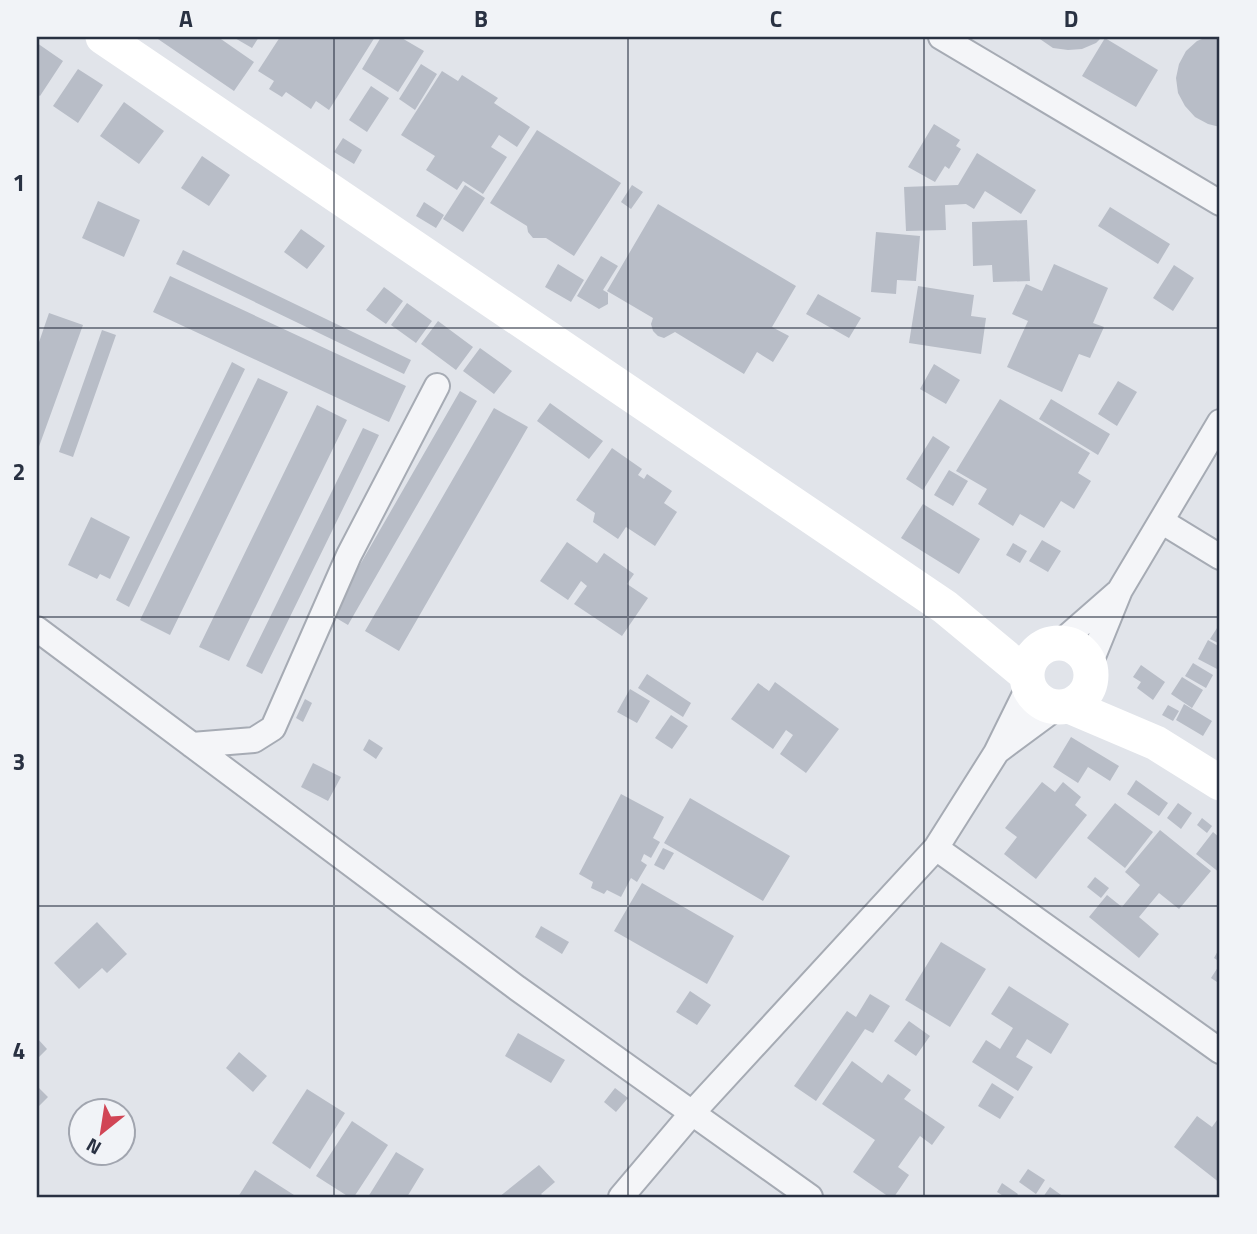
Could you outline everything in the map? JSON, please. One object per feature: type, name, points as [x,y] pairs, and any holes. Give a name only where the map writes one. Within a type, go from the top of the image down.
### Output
[{"type":"street","points":[[103,37],[946,607],[1028,680],[1035,696],[1045,704],[1063,706],[1156,743],[1220,783]]},
{"type":"street","points":[[941,37],[1220,203]]},
{"type":"street","points":[[192,745],[254,740],[273,728],[349,555],[437,386]]},
{"type":"street","points":[[996,753],[1063,706],[1086,695],[1091,670],[1120,590],[1220,422]]},
{"type":"street","points":[[1161,521],[1220,557]]},
{"type":"street","points":[[621,1197],[692,1112],[936,848],[996,753],[1028,680],[1029,663],[1036,653],[1053,644],[1120,590]]},
{"type":"street","points":[[946,607],[1053,644],[1073,645],[1083,653],[1091,670],[1156,743]]},
{"type":"street","points":[[37,629],[517,988],[810,1197]]},
{"type":"street","points":[[936,848],[1220,1051]]},
{"type":"building","points":[[155,37],[218,37],[254,62],[234,91]]},
{"type":"building","points":[[233,37],[259,37],[252,48]]},
{"type":"building","points":[[280,37],[375,37],[329,110],[316,101],[311,109],[286,92],[282,97],[269,89],[274,81],[258,71]]},
{"type":"building","points":[[381,37],[400,37],[424,51],[398,92],[362,69]]},
{"type":"building","points":[[1037,37],[1102,37],[1082,49],[1068,50],[1053,48]]},
{"type":"building","points":[[1207,37],[1220,37],[1220,127],[1195,117],[1178,93],[1176,78],[1179,64],[1186,51],[1197,41]]},
{"type":"building","points":[[1105,38],[1158,70],[1136,107],[1082,76]]},
{"type":"building","points":[[37,43],[63,61],[40,96],[37,94]]},
{"type":"building","points":[[421,64],[437,74],[415,110],[399,99]]},
{"type":"building","points":[[78,69],[103,85],[78,123],[53,106]]},
{"type":"building","points":[[442,71],[458,81],[462,75],[498,98],[494,103],[530,127],[517,147],[499,135],[491,147],[507,157],[483,194],[463,181],[457,190],[426,170],[435,156],[401,135]]},
{"type":"building","points":[[371,86],[389,98],[367,132],[349,120]]},
{"type":"building","points":[[124,102],[164,131],[139,164],[100,136]]},
{"type":"building","points":[[934,124],[960,140],[956,146],[961,149],[949,169],[945,166],[935,182],[908,167]]},
{"type":"building","points":[[537,130],[621,183],[574,256],[546,238],[533,238],[527,226],[490,203]]},
{"type":"building","points":[[343,138],[362,150],[354,164],[334,152]]},
{"type":"building","points":[[977,153],[1036,190],[1021,214],[985,191],[974,209],[966,204],[945,205],[946,230],[906,231],[904,187],[958,185]]},
{"type":"building","points":[[202,156],[230,175],[209,206],[181,188]]},
{"type":"building","points":[[465,185],[485,198],[463,232],[443,219]]},
{"type":"building","points":[[632,185],[643,192],[631,209],[621,202]]},
{"type":"building","points":[[98,201],[140,220],[124,257],[82,238]]},
{"type":"building","points":[[424,202],[444,215],[436,228],[416,216]]},
{"type":"building","points":[[658,204],[796,286],[772,327],[789,336],[773,362],[757,352],[744,374],[675,332],[664,338],[658,336],[651,324],[653,318],[607,291]]},
{"type":"building","points":[[1110,207],[1170,244],[1158,264],[1098,226]]},
{"type":"building","points":[[1027,220],[1030,281],[993,282],[992,265],[973,266],[972,222]]},
{"type":"building","points":[[301,229],[325,246],[307,269],[284,252]]},
{"type":"building","points":[[876,232],[920,236],[916,281],[897,280],[896,294],[871,292]]},
{"type":"building","points":[[183,250],[411,360],[404,374],[176,264]]},
{"type":"building","points":[[601,256],[618,266],[603,290],[608,293],[608,304],[599,309],[577,296]]},
{"type":"building","points":[[558,264],[584,280],[571,302],[545,287]]},
{"type":"building","points":[[1054,264],[1108,288],[1093,323],[1104,327],[1090,358],[1079,354],[1062,392],[1007,367],[1028,321],[1012,314],[1026,284],[1042,291]]},
{"type":"building","points":[[1174,265],[1194,278],[1173,311],[1153,298]]},
{"type":"building","points":[[170,276],[406,386],[389,422],[153,312]]},
{"type":"building","points":[[918,286],[974,295],[971,316],[986,318],[981,354],[909,343]]},
{"type":"building","points":[[384,287],[403,301],[386,324],[366,310]]},
{"type":"building","points":[[818,294],[861,318],[849,338],[806,314]]},
{"type":"building","points":[[407,303],[432,321],[416,343],[391,325]]},
{"type":"building","points":[[49,313],[83,325],[37,452],[37,348]]},
{"type":"building","points":[[438,321],[473,347],[456,370],[421,344]]},
{"type":"building","points":[[102,330],[116,335],[73,457],[59,452]]},
{"type":"building","points":[[480,348],[512,371],[494,394],[463,371]]},
{"type":"building","points":[[232,362],[245,369],[129,607],[116,600]]},
{"type":"building","points":[[934,364],[960,380],[946,404],[920,389]]},
{"type":"building","points":[[258,378],[288,392],[170,635],[140,620]]},
{"type":"building","points":[[1118,381],[1137,392],[1117,426],[1098,414]]},
{"type":"building","points":[[460,391],[477,401],[348,625],[331,615]]},
{"type":"building","points":[[1000,399],[1090,453],[1078,473],[1091,481],[1074,509],[1061,501],[1044,528],[1020,514],[1013,526],[978,504],[987,489],[956,471]]},
{"type":"building","points":[[1051,399],[1110,434],[1098,455],[1039,419]]},
{"type":"building","points":[[550,403],[603,441],[589,459],[537,421]]},
{"type":"building","points":[[317,405],[347,420],[229,661],[199,647]]},
{"type":"building","points":[[494,408],[528,427],[399,651],[365,631]]},
{"type":"building","points":[[363,428],[379,435],[262,674],[246,666]]},
{"type":"building","points":[[933,436],[950,447],[923,490],[906,479]]},
{"type":"building","points":[[612,448],[642,469],[638,475],[644,479],[647,474],[672,491],[664,503],[677,512],[655,546],[626,527],[618,539],[593,522],[595,513],[576,500]]},
{"type":"building","points":[[949,470],[968,481],[953,506],[934,495]]},
{"type":"building","points":[[923,504],[980,539],[959,574],[901,538]]},
{"type":"building","points":[[91,517],[130,537],[110,579],[100,574],[97,579],[68,565]]},
{"type":"building","points":[[1042,540],[1061,551],[1048,572],[1029,561]]},
{"type":"building","points":[[567,542],[597,563],[604,553],[634,574],[627,584],[648,598],[622,636],[574,604],[587,586],[581,581],[568,600],[540,581]]},
{"type":"building","points":[[1013,543],[1027,551],[1020,563],[1006,555]]},
{"type":"building","points":[[1217,628],[1220,629],[1220,644],[1210,639]]},
{"type":"building","points":[[1208,640],[1220,647],[1219,670],[1198,659]]},
{"type":"building","points":[[1193,663],[1213,675],[1206,688],[1185,676]]},
{"type":"building","points":[[1141,665],[1165,682],[1153,700],[1137,688],[1141,682],[1133,677]]},
{"type":"building","points":[[647,674],[691,703],[683,717],[638,688]]},
{"type":"building","points":[[1182,677],[1203,690],[1192,708],[1171,694]]},
{"type":"building","points":[[775,682],[839,729],[806,773],[780,754],[793,735],[786,730],[773,749],[731,719],[758,683],[769,691]]},
{"type":"building","points":[[630,689],[650,701],[637,723],[617,712]]},
{"type":"building","points":[[305,699],[312,703],[303,722],[296,718]]},
{"type":"building","points":[[1184,704],[1212,721],[1203,736],[1176,720]]},
{"type":"building","points":[[1168,705],[1179,711],[1173,721],[1162,715]]},
{"type":"building","points":[[671,715],[688,726],[672,749],[655,738]]},
{"type":"building","points":[[1071,737],[1119,766],[1110,781],[1088,767],[1078,783],[1053,767]]},
{"type":"building","points":[[369,739],[383,748],[376,759],[363,750]]},
{"type":"building","points":[[313,763],[341,777],[328,801],[301,787]]},
{"type":"building","points":[[1136,780],[1168,803],[1159,816],[1127,794]]},
{"type":"building","points":[[1042,782],[1055,792],[1063,782],[1081,797],[1075,805],[1087,815],[1036,879],[1004,854],[1017,837],[1005,828]]},
{"type":"building","points":[[621,794],[664,817],[653,838],[660,842],[651,858],[644,854],[641,861],[647,865],[637,882],[631,878],[621,897],[607,890],[604,894],[591,888],[593,882],[579,874]]},
{"type":"building","points":[[690,798],[790,856],[763,901],[664,843]]},
{"type":"building","points":[[1115,803],[1153,832],[1125,868],[1087,838]]},
{"type":"building","points":[[1178,803],[1192,813],[1181,829],[1167,818]]},
{"type":"building","points":[[1202,818],[1212,826],[1207,833],[1197,825]]},
{"type":"building","points":[[1160,830],[1211,871],[1179,909],[1159,893],[1139,917],[1159,934],[1139,958],[1089,917],[1107,895],[1122,907],[1140,885],[1125,872]]},
{"type":"building","points":[[1213,832],[1220,838],[1220,873],[1196,854]]},
{"type":"building","points":[[663,848],[674,853],[664,870],[654,865]]},
{"type":"building","points":[[1095,877],[1109,888],[1101,898],[1087,887]]},
{"type":"building","points":[[642,883],[734,936],[707,984],[614,931]]},
{"type":"building","points":[[97,922],[127,954],[107,973],[102,968],[79,989],[54,963]]},
{"type":"building","points":[[541,926],[569,942],[562,954],[535,937]]},
{"type":"building","points":[[941,942],[986,969],[950,1027],[905,1000]]},
{"type":"building","points":[[1220,947],[1220,962],[1214,958]]},
{"type":"building","points":[[1220,964],[1220,984],[1211,978]]},
{"type":"building","points":[[1009,986],[1069,1024],[1051,1054],[1027,1039],[1016,1057],[1033,1067],[1018,1091],[972,1062],[986,1040],[1000,1049],[1013,1028],[991,1014]]},
{"type":"building","points":[[690,991],[711,1005],[697,1025],[676,1012]]},
{"type":"building","points":[[870,994],[890,1006],[873,1033],[865,1029],[816,1101],[794,1086],[847,1011],[856,1017]]},
{"type":"building","points":[[909,1021],[930,1036],[916,1056],[894,1041]]},
{"type":"building","points":[[518,1033],[565,1060],[551,1083],[505,1056]]},
{"type":"building","points":[[37,1038],[47,1049],[37,1059]]},
{"type":"building","points":[[239,1052],[267,1076],[253,1092],[226,1068]]},
{"type":"building","points":[[852,1061],[882,1083],[888,1074],[911,1090],[904,1099],[945,1127],[932,1145],[920,1136],[898,1167],[909,1175],[894,1197],[889,1197],[853,1172],[875,1140],[822,1104]]},
{"type":"building","points":[[992,1083],[1014,1097],[1000,1119],[978,1106]]},
{"type":"building","points":[[37,1086],[48,1097],[37,1108]]},
{"type":"building","points":[[615,1088],[628,1098],[616,1112],[604,1102]]},
{"type":"building","points":[[307,1089],[345,1113],[310,1169],[272,1143]]},
{"type":"building","points":[[1197,1116],[1212,1127],[1220,1116],[1220,1183],[1174,1147]]},
{"type":"building","points":[[352,1121],[388,1145],[354,1197],[349,1197],[316,1176]]},
{"type":"building","points":[[396,1152],[424,1169],[407,1197],[368,1197]]},
{"type":"building","points":[[539,1165],[555,1182],[541,1194],[544,1197],[499,1197]]},
{"type":"building","points":[[1028,1169],[1045,1180],[1036,1194],[1019,1182]]},
{"type":"building","points":[[255,1170],[294,1195],[293,1197],[238,1197]]},
{"type":"building","points":[[1002,1183],[1018,1194],[1016,1197],[1005,1197],[997,1192]]},
{"type":"building","points":[[1050,1187],[1064,1197],[1043,1197]]}]
